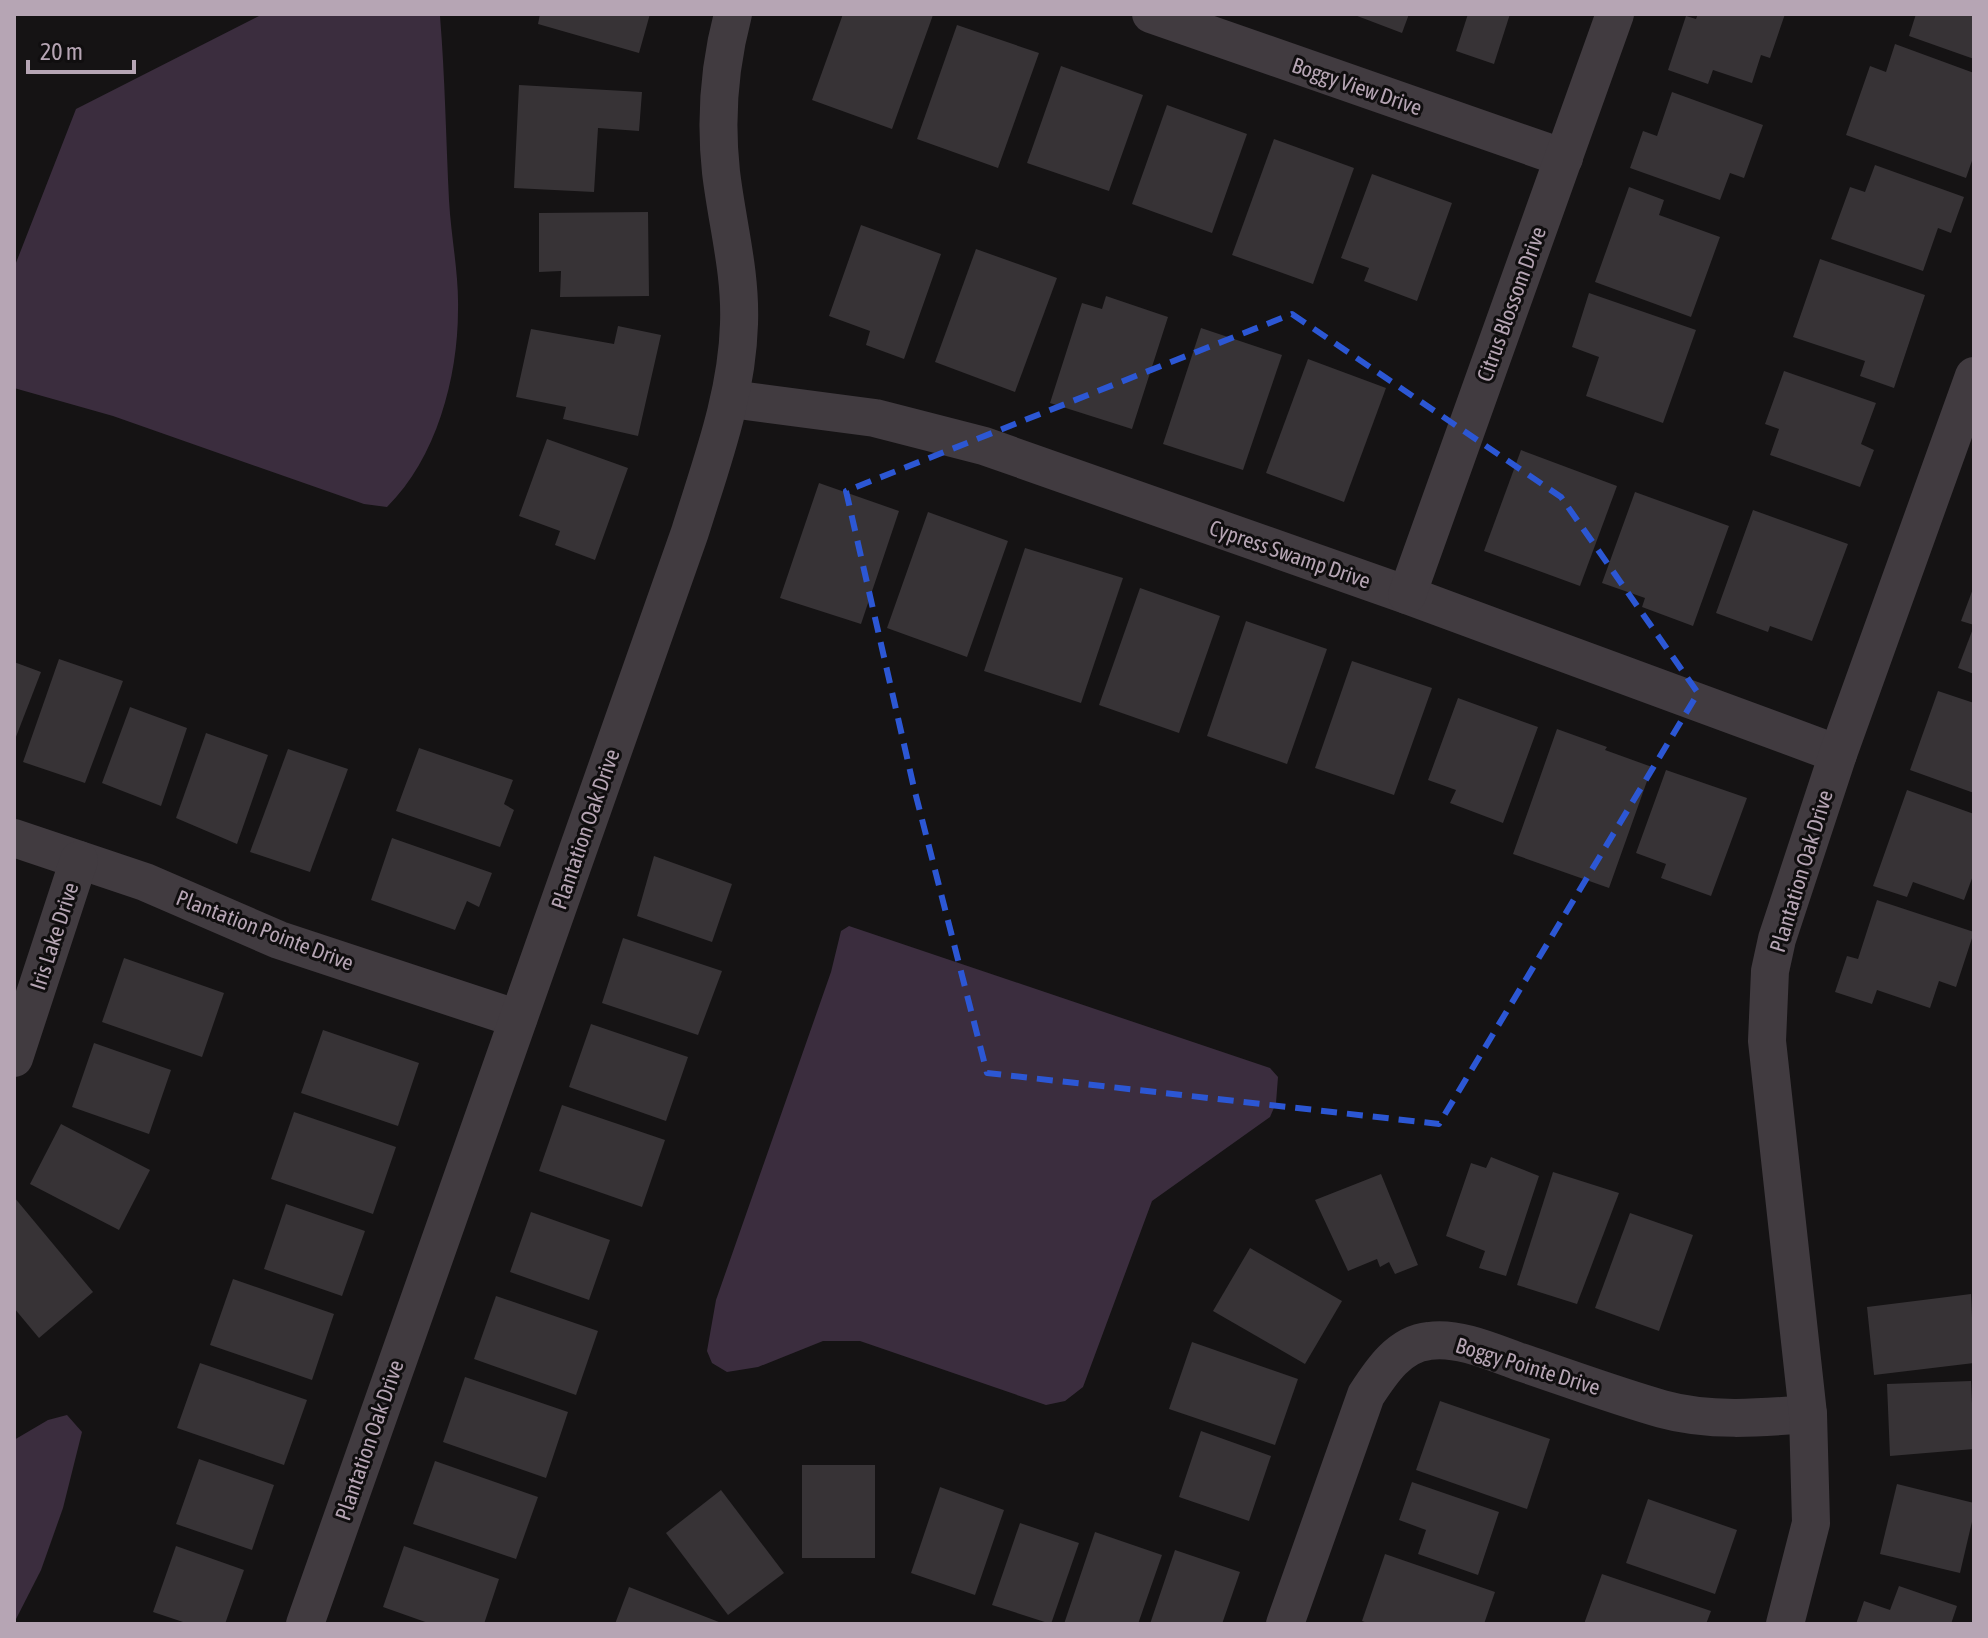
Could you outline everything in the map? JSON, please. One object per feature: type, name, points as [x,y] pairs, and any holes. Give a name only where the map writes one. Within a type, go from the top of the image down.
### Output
[{"type":"street","name":"Plantation Oak Drive","points":[[305,1624],[690,532],[731,399],[739,324],[735,253],[721,174],[717,110],[723,50],[733,14]]},
{"type":"street","name":"Boggy View Drive","points":[[1151,14],[1564,158]]},
{"type":"street","name":"Citrus Blossom Drive","points":[[1407,595],[1615,14]]},
{"type":"street","name":"Plantation Oak Drive","points":[[1785,1624],[1811,1523],[1808,1414],[1767,1041],[1767,999],[1777,939],[1838,754],[1974,376]]},
{"type":"street","name":"Cypress Swamp Drive","points":[[731,399],[875,418],[984,446],[1407,595],[1838,754]]},
{"type":"street","name":"Plantation Pointe Drive","points":[[14,838],[145,882],[279,940],[518,1019]]},
{"type":"street","name":"Iris Lake Drive","points":[[14,1058],[79,860]]},
{"type":"street","name":"Boggy Pointe Drive","points":[[1285,1624],[1366,1395],[1384,1367],[1403,1350],[1425,1341],[1442,1340],[1481,1348],[1664,1410],[1717,1417],[1765,1418],[1808,1414]]},
{"type":"highlighted area","points":[[1292,314],[1561,497],[1698,693],[1439,1124],[987,1073],[914,788],[846,491]]},
{"type":"shaded area","points":[[263,14],[440,16],[449,200],[457,283],[457,336],[448,390],[431,442],[419,466],[387,507],[364,504],[113,416],[14,388],[14,268],[76,109]]},
{"type":"shaded area","points":[[849,926],[1270,1068],[1278,1077],[1276,1103],[1270,1117],[1152,1201],[1083,1387],[1065,1401],[1046,1405],[860,1341],[823,1341],[758,1367],[727,1372],[712,1363],[707,1351],[716,1300],[831,972],[841,931]]},
{"type":"shaded area","points":[[67,1415],[82,1432],[63,1508],[41,1570],[14,1623],[14,1440],[48,1420]]},
{"type":"building","points":[[540,14],[650,14],[639,53],[538,24]]},
{"type":"building","points":[[843,14],[933,15],[892,129],[812,100]]},
{"type":"building","points":[[1352,14],[1409,14],[1402,33]]},
{"type":"building","points":[[1468,14],[1510,14],[1494,64],[1456,51]]},
{"type":"building","points":[[1698,14],[1785,14],[1770,58],[1761,55],[1752,83],[1713,70],[1708,84],[1668,70],[1686,16],[1696,19]]},
{"type":"building","points":[[1916,14],[1974,14],[1974,59],[1909,36]]},
{"type":"building","points":[[957,25],[1039,53],[998,168],[917,139]]},
{"type":"building","points":[[1895,44],[1974,73],[1974,155],[1966,178],[1846,135],[1870,66],[1886,72]]},
{"type":"building","points":[[1061,66],[1143,95],[1109,191],[1027,163]]},
{"type":"building","points":[[519,85],[642,92],[639,131],[598,128],[594,192],[514,188]]},
{"type":"building","points":[[1672,92],[1763,125],[1744,178],[1730,173],[1720,200],[1630,168],[1643,131],[1657,136]]},
{"type":"building","points":[[1167,105],[1247,134],[1212,233],[1132,204]]},
{"type":"building","points":[[1274,139],[1354,168],[1313,284],[1232,255]]},
{"type":"building","points":[[1875,165],[1964,197],[1951,233],[1938,228],[1923,271],[1831,239],[1850,187],[1865,192]]},
{"type":"building","points":[[1372,174],[1452,203],[1417,301],[1364,281],[1369,268],[1341,258]]},
{"type":"building","points":[[1629,187],[1664,200],[1659,215],[1720,237],[1691,317],[1595,282]]},
{"type":"building","points":[[648,212],[649,296],[560,297],[561,271],[539,272],[539,213]]},
{"type":"building","points":[[861,225],[941,254],[904,359],[866,345],[870,331],[829,316]]},
{"type":"building","points":[[976,249],[1057,278],[1015,392],[935,362]]},
{"type":"building","points":[[1820,259],[1925,295],[1894,388],[1860,376],[1865,361],[1793,337]]},
{"type":"building","points":[[1589,293],[1696,330],[1663,423],[1586,396],[1599,357],[1572,347]]},
{"type":"building","points":[[1106,296],[1168,317],[1132,429],[1050,403],[1082,303],[1102,309]]},
{"type":"building","points":[[618,326],[661,335],[638,436],[563,419],[566,407],[516,397],[531,329],[614,344]]},
{"type":"building","points":[[1201,328],[1282,355],[1243,470],[1163,444]]},
{"type":"building","points":[[1308,359],[1386,388],[1344,502],[1266,473]]},
{"type":"building","points":[[1784,371],[1876,403],[1861,444],[1874,450],[1860,487],[1770,455],[1779,429],[1765,424]]},
{"type":"building","points":[[547,439],[628,468],[595,560],[555,545],[560,531],[519,516]]},
{"type":"building","points":[[1521,450],[1617,486],[1580,586],[1484,551]]},
{"type":"building","points":[[819,483],[899,511],[861,624],[780,598]]},
{"type":"building","points":[[1635,492],[1729,526],[1693,626],[1642,607],[1645,598],[1602,583]]},
{"type":"building","points":[[1753,510],[1848,544],[1812,641],[1770,626],[1768,632],[1716,613]]},
{"type":"building","points":[[928,512],[1008,541],[967,657],[887,628]]},
{"type":"building","points":[[1025,548],[1123,578],[1081,703],[984,671]]},
{"type":"building","points":[[1974,586],[1974,625],[1961,621]]},
{"type":"building","points":[[1140,588],[1220,616],[1179,733],[1099,705]]},
{"type":"building","points":[[1246,621],[1327,649],[1287,764],[1207,736]]},
{"type":"building","points":[[1974,626],[1974,674],[1958,668]]},
{"type":"building","points":[[59,659],[123,681],[85,783],[23,762]]},
{"type":"building","points":[[1352,661],[1432,688],[1394,795],[1315,768]]},
{"type":"building","points":[[14,662],[41,672],[14,742]]},
{"type":"building","points":[[1938,691],[1974,703],[1974,793],[1910,770]]},
{"type":"building","points":[[1458,698],[1538,727],[1503,823],[1450,803],[1456,790],[1428,780]]},
{"type":"building","points":[[130,707],[187,728],[161,806],[102,783]]},
{"type":"building","points":[[1557,729],[1652,767],[1609,888],[1513,854]]},
{"type":"building","points":[[206,733],[268,755],[237,844],[176,818]]},
{"type":"building","points":[[419,748],[513,780],[504,804],[514,810],[500,847],[396,811]]},
{"type":"building","points":[[288,749],[348,769],[310,872],[250,852]]},
{"type":"building","points":[[1666,770],[1747,798],[1711,896],[1661,878],[1666,864],[1636,853]]},
{"type":"building","points":[[1907,790],[1974,814],[1974,873],[1964,900],[1913,882],[1907,897],[1873,886]]},
{"type":"building","points":[[392,838],[492,873],[479,907],[467,901],[455,930],[371,900]]},
{"type":"building","points":[[654,856],[732,884],[712,942],[637,916]]},
{"type":"building","points":[[1877,900],[1974,932],[1956,987],[1939,981],[1930,1008],[1877,990],[1872,1004],[1835,992],[1847,956],[1858,959]]},
{"type":"building","points":[[623,938],[722,971],[698,1035],[602,1003]]},
{"type":"building","points":[[124,958],[224,993],[202,1057],[102,1022]]},
{"type":"building","points":[[591,1024],[688,1057],[666,1121],[569,1087]]},
{"type":"building","points":[[323,1030],[419,1063],[398,1126],[301,1093]]},
{"type":"building","points":[[94,1043],[171,1070],[149,1134],[72,1107]]},
{"type":"building","points":[[562,1105],[665,1140],[642,1207],[539,1171]]},
{"type":"building","points":[[294,1112],[396,1147],[373,1214],[271,1179]]},
{"type":"building","points":[[61,1124],[150,1170],[119,1230],[30,1184]]},
{"type":"building","points":[[1491,1157],[1539,1176],[1506,1276],[1479,1268],[1485,1251],[1446,1236],[1471,1163],[1486,1168]]},
{"type":"building","points":[[1553,1172],[1619,1193],[1577,1304],[1517,1285]]},
{"type":"building","points":[[1381,1174],[1418,1265],[1395,1274],[1389,1262],[1380,1267],[1377,1259],[1348,1271],[1315,1200]]},
{"type":"building","points":[[14,1197],[93,1292],[39,1338],[14,1308]]},
{"type":"building","points":[[286,1204],[365,1231],[342,1296],[264,1269]]},
{"type":"building","points":[[531,1212],[610,1240],[589,1300],[510,1272]]},
{"type":"building","points":[[1630,1213],[1693,1235],[1659,1331],[1595,1308]]},
{"type":"building","points":[[1250,1248],[1342,1301],[1305,1364],[1213,1311]]},
{"type":"building","points":[[233,1279],[334,1314],[312,1380],[210,1345]]},
{"type":"building","points":[[1971,1294],[1974,1363],[1874,1375],[1867,1307]]},
{"type":"building","points":[[496,1296],[598,1331],[576,1395],[474,1359]]},
{"type":"building","points":[[1192,1342],[1298,1379],[1275,1445],[1169,1409]]},
{"type":"building","points":[[200,1363],[307,1400],[284,1465],[177,1428]]},
{"type":"building","points":[[465,1377],[568,1412],[546,1478],[443,1442]]},
{"type":"building","points":[[1971,1381],[1974,1449],[1890,1456],[1887,1384]]},
{"type":"building","points":[[1440,1401],[1550,1439],[1527,1509],[1416,1470]]},
{"type":"building","points":[[1201,1431],[1271,1456],[1249,1521],[1179,1497]]},
{"type":"building","points":[[199,1459],[274,1485],[252,1550],[176,1524]]},
{"type":"building","points":[[435,1461],[538,1497],[516,1559],[413,1524]]},
{"type":"building","points":[[802,1465],[875,1465],[875,1558],[802,1558]]},
{"type":"building","points":[[1412,1482],[1499,1512],[1478,1575],[1418,1554],[1426,1530],[1399,1520]]},
{"type":"building","points":[[1897,1484],[1974,1503],[1960,1573],[1880,1554]]},
{"type":"building","points":[[940,1487],[1004,1510],[975,1595],[911,1573]]},
{"type":"building","points":[[721,1490],[784,1573],[728,1615],[666,1533]]},
{"type":"building","points":[[1648,1499],[1737,1530],[1715,1594],[1626,1563]]},
{"type":"building","points":[[1020,1523],[1079,1543],[1051,1624],[992,1605]]},
{"type":"building","points":[[1095,1532],[1162,1555],[1138,1624],[1064,1624]]},
{"type":"building","points":[[176,1546],[244,1570],[225,1624],[189,1624],[153,1612]]},
{"type":"building","points":[[404,1546],[499,1579],[484,1624],[431,1624],[383,1607]]},
{"type":"building","points":[[1175,1550],[1240,1572],[1222,1624],[1150,1624]]},
{"type":"building","points":[[1385,1554],[1495,1592],[1484,1624],[1370,1624],[1362,1621]]},
{"type":"building","points":[[1602,1574],[1711,1611],[1706,1624],[1584,1624]]},
{"type":"building","points":[[1899,1586],[1957,1606],[1951,1624],[1856,1624],[1864,1601],[1890,1610]]},
{"type":"building","points":[[629,1587],[724,1624],[615,1624]]}]
